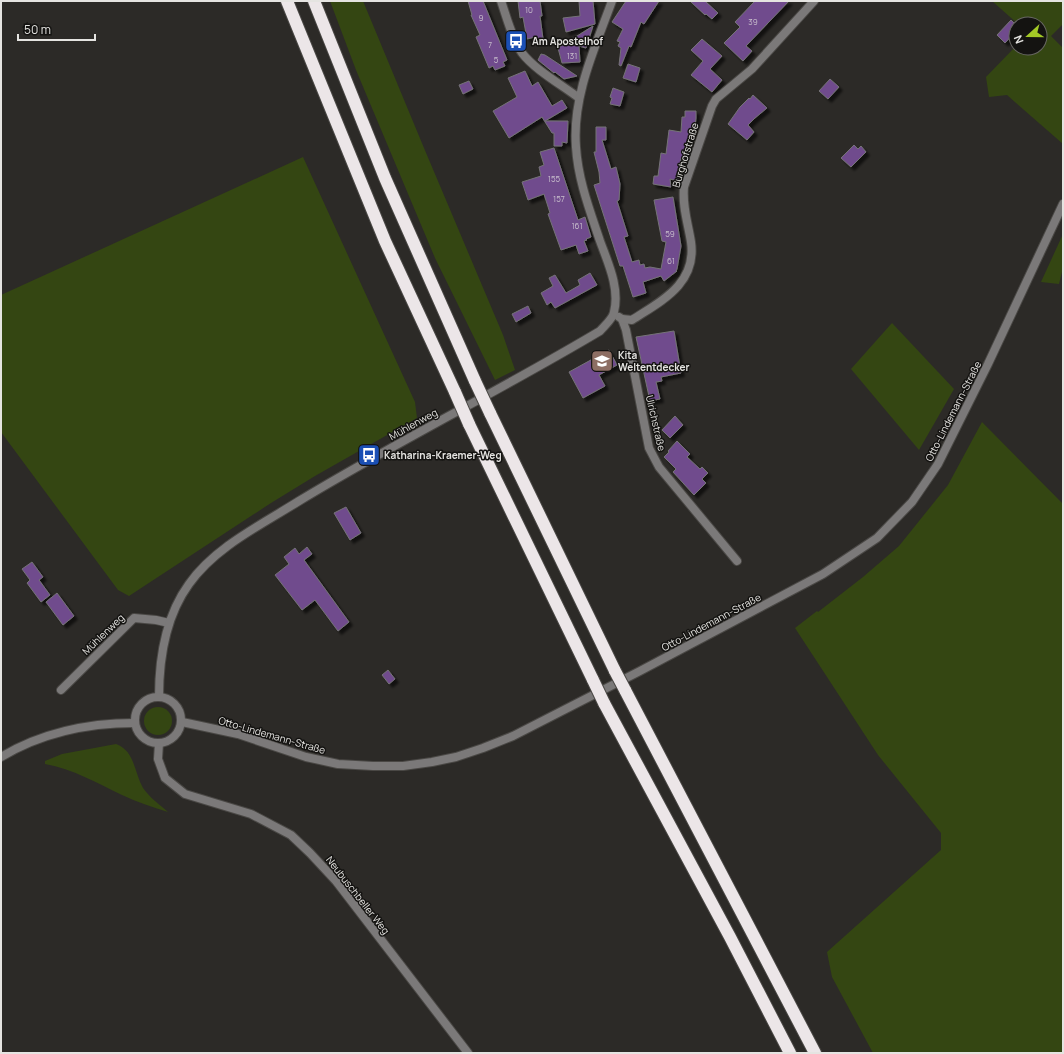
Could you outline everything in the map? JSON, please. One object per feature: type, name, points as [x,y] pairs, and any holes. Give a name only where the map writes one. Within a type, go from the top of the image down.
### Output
[{"type":"highway","points":[[287,1],[385,241],[469,424],[604,703],[730,937],[790,1053]]},
{"type":"highway","points":[[314,1],[386,178],[475,382],[615,671],[815,1053]]},
{"type":"street","points":[[501,1],[522,53],[533,64],[579,98]]},
{"type":"street","points":[[612,1],[579,98],[575,146],[578,169],[585,196],[611,273],[617,298],[614,314],[622,319]]},
{"type":"street","name":"Burghofstraße","points":[[622,319],[632,320],[665,298],[680,285],[688,272],[691,244],[683,200],[684,187],[712,106],[716,99],[752,69],[814,1]]},
{"type":"street","name":"Otto-Lindemann-Straße","points":[[182,722],[238,734],[306,757],[338,764],[403,766],[456,757],[513,736],[640,671],[823,574],[877,538],[912,502],[938,464],[988,364],[1063,204]]},
{"type":"street","name":"Mühlenweg","points":[[159,697],[161,662],[169,623],[189,584],[207,563],[234,541],[348,472],[600,331],[614,314]]},
{"type":"street","name":"Ulrichstraße","points":[[622,319],[626,330],[653,457],[659,467],[737,561]]},
{"type":"street","name":"Mühlenweg","points":[[61,690],[134,618],[169,623]]},
{"type":"street","points":[[152,697],[166,698],[173,702],[181,714],[182,722],[180,728],[172,739],[159,744],[146,740],[141,736],[135,723],[137,710],[141,704],[152,697]]},
{"type":"street","points":[[1,757],[40,738],[89,726],[135,723]]},
{"type":"street","name":"Neubuschbeller Weg","points":[[159,744],[158,759],[165,778],[185,794],[251,814],[291,835],[310,853],[336,881],[468,1053]]},
{"type":"green space","points":[[330,1],[363,1],[503,335],[515,370],[495,380],[435,258],[356,70]]},
{"type":"green space","points":[[992,1],[1063,1],[1063,24],[1051,36],[1063,48],[1063,144],[1007,95],[989,97],[986,77],[1008,54],[1008,56],[1048,56],[1048,16],[1009,16]]},
{"type":"green space","points":[[303,157],[415,402],[417,418],[271,503],[129,596],[118,590],[1,432],[1,295]]},
{"type":"green space","points":[[1063,234],[1063,268],[1059,284],[1041,282]]},
{"type":"green space","points":[[892,323],[954,389],[919,450],[851,369]]},
{"type":"green space","points":[[982,422],[1063,504],[1063,1053],[873,1053],[832,977],[827,952],[941,850],[941,833],[878,755],[795,628],[863,577],[899,546],[948,485]]},
{"type":"green space","points":[[158,707],[164,708],[168,711],[171,715],[171,727],[168,731],[164,734],[158,735],[152,734],[148,731],[145,727],[144,721],[145,715],[148,711],[152,708]]},
{"type":"green space","points":[[116,744],[122,747],[131,757],[140,782],[146,792],[168,812],[128,798],[94,781],[65,769],[45,764],[45,761],[62,754]]},
{"type":"building","points":[[468,1],[483,1],[507,60],[503,62],[505,66],[495,70],[493,66],[489,68],[476,37],[480,35],[471,15]]},
{"type":"building","points":[[518,1],[540,1],[543,39],[536,41],[535,37],[527,39],[523,17],[520,18]]},
{"type":"building","points":[[579,1],[593,1],[595,24],[566,32],[563,18],[580,16]]},
{"type":"building","points":[[626,1],[659,1],[644,24],[641,22],[631,47],[629,46],[621,66],[619,65],[621,48],[618,46],[620,42],[617,41],[623,29],[612,22]]},
{"type":"building","points":[[690,1],[705,1],[718,13],[712,19],[706,14],[705,15]]},
{"type":"building","points":[[755,1],[789,1],[746,46],[752,51],[743,61],[724,43],[740,27],[735,22]]},
{"type":"building","points":[[1008,23],[1008,40],[1005,43],[997,35]]},
{"type":"building","points":[[593,26],[586,48],[579,46],[580,62],[562,63],[558,48]]},
{"type":"building","points":[[702,39],[722,56],[710,69],[722,80],[712,92],[691,75],[703,61],[691,50]]},
{"type":"building","points":[[541,54],[545,55],[577,76],[564,79],[555,72],[554,73],[538,60]]},
{"type":"building","points":[[628,64],[640,68],[636,82],[623,78]]},
{"type":"building","points":[[525,71],[532,86],[538,82],[552,106],[562,100],[567,108],[545,121],[568,121],[567,143],[562,142],[562,146],[554,146],[554,133],[552,133],[542,117],[509,138],[493,111],[517,97],[508,78]]},
{"type":"building","points":[[830,79],[839,87],[828,99],[819,91]]},
{"type":"building","points":[[469,81],[473,89],[463,94],[459,85]]},
{"type":"building","points":[[613,88],[624,92],[620,106],[610,104],[612,98],[610,97]]},
{"type":"building","points":[[753,95],[767,108],[748,125],[754,132],[747,140],[728,124],[740,107]]},
{"type":"building","points":[[685,111],[696,111],[696,118],[694,135],[689,134],[685,158],[681,158],[678,181],[670,179],[671,187],[653,184],[654,176],[658,176],[661,153],[666,154],[669,130],[681,132],[682,117],[685,117]]},
{"type":"building","points":[[596,127],[606,127],[606,140],[602,140],[611,169],[616,167],[620,184],[619,200],[617,201],[628,236],[624,237],[632,262],[639,260],[640,265],[644,264],[645,268],[650,267],[661,269],[666,242],[662,241],[654,200],[673,197],[681,246],[677,271],[664,281],[661,276],[643,282],[646,293],[633,297],[623,266],[620,266],[594,185],[600,183],[594,152],[596,152]]},
{"type":"building","points":[[854,145],[858,149],[861,146],[866,152],[851,167],[841,158]]},
{"type":"building","points":[[554,148],[578,220],[585,217],[591,237],[584,241],[588,251],[579,254],[576,245],[561,250],[548,214],[550,213],[544,194],[528,200],[522,182],[541,176],[539,167],[544,165],[540,152]]},
{"type":"building","points":[[590,273],[597,285],[555,308],[551,302],[547,305],[541,293],[553,286],[549,278],[555,275],[566,293],[580,285],[578,280]]},
{"type":"building","points":[[528,306],[531,313],[516,322],[512,314]]},
{"type":"building","points":[[674,331],[681,373],[661,377],[662,381],[656,382],[660,399],[650,401],[636,337]]},
{"type":"building","points":[[609,350],[617,365],[599,375],[605,386],[583,398],[569,372]]},
{"type":"building","points":[[675,416],[683,425],[670,438],[662,430]]},
{"type":"building","points":[[677,441],[690,454],[687,457],[700,469],[702,467],[708,473],[702,479],[706,483],[694,495],[673,472],[676,469],[664,457]]},
{"type":"building","points":[[346,507],[361,533],[350,540],[334,513]]},
{"type":"building","points":[[307,547],[312,554],[304,560],[349,622],[338,631],[315,600],[302,610],[275,575],[289,564],[284,557],[295,548],[299,554]]},
{"type":"building","points":[[32,562],[43,577],[39,580],[50,595],[41,602],[27,583],[30,580],[22,569]]},
{"type":"building","points":[[57,593],[74,616],[63,625],[46,602]]},
{"type":"building","points":[[388,670],[395,679],[389,684],[382,675]]},
{"type":"place","name":"Am Apostelhof","points":[[516,41]]},
{"type":"place","name":"Kita Weltentdecker","points":[[602,361]]},
{"type":"place","name":"Katharina-Kraemer-Weg","points":[[369,455]]}]
